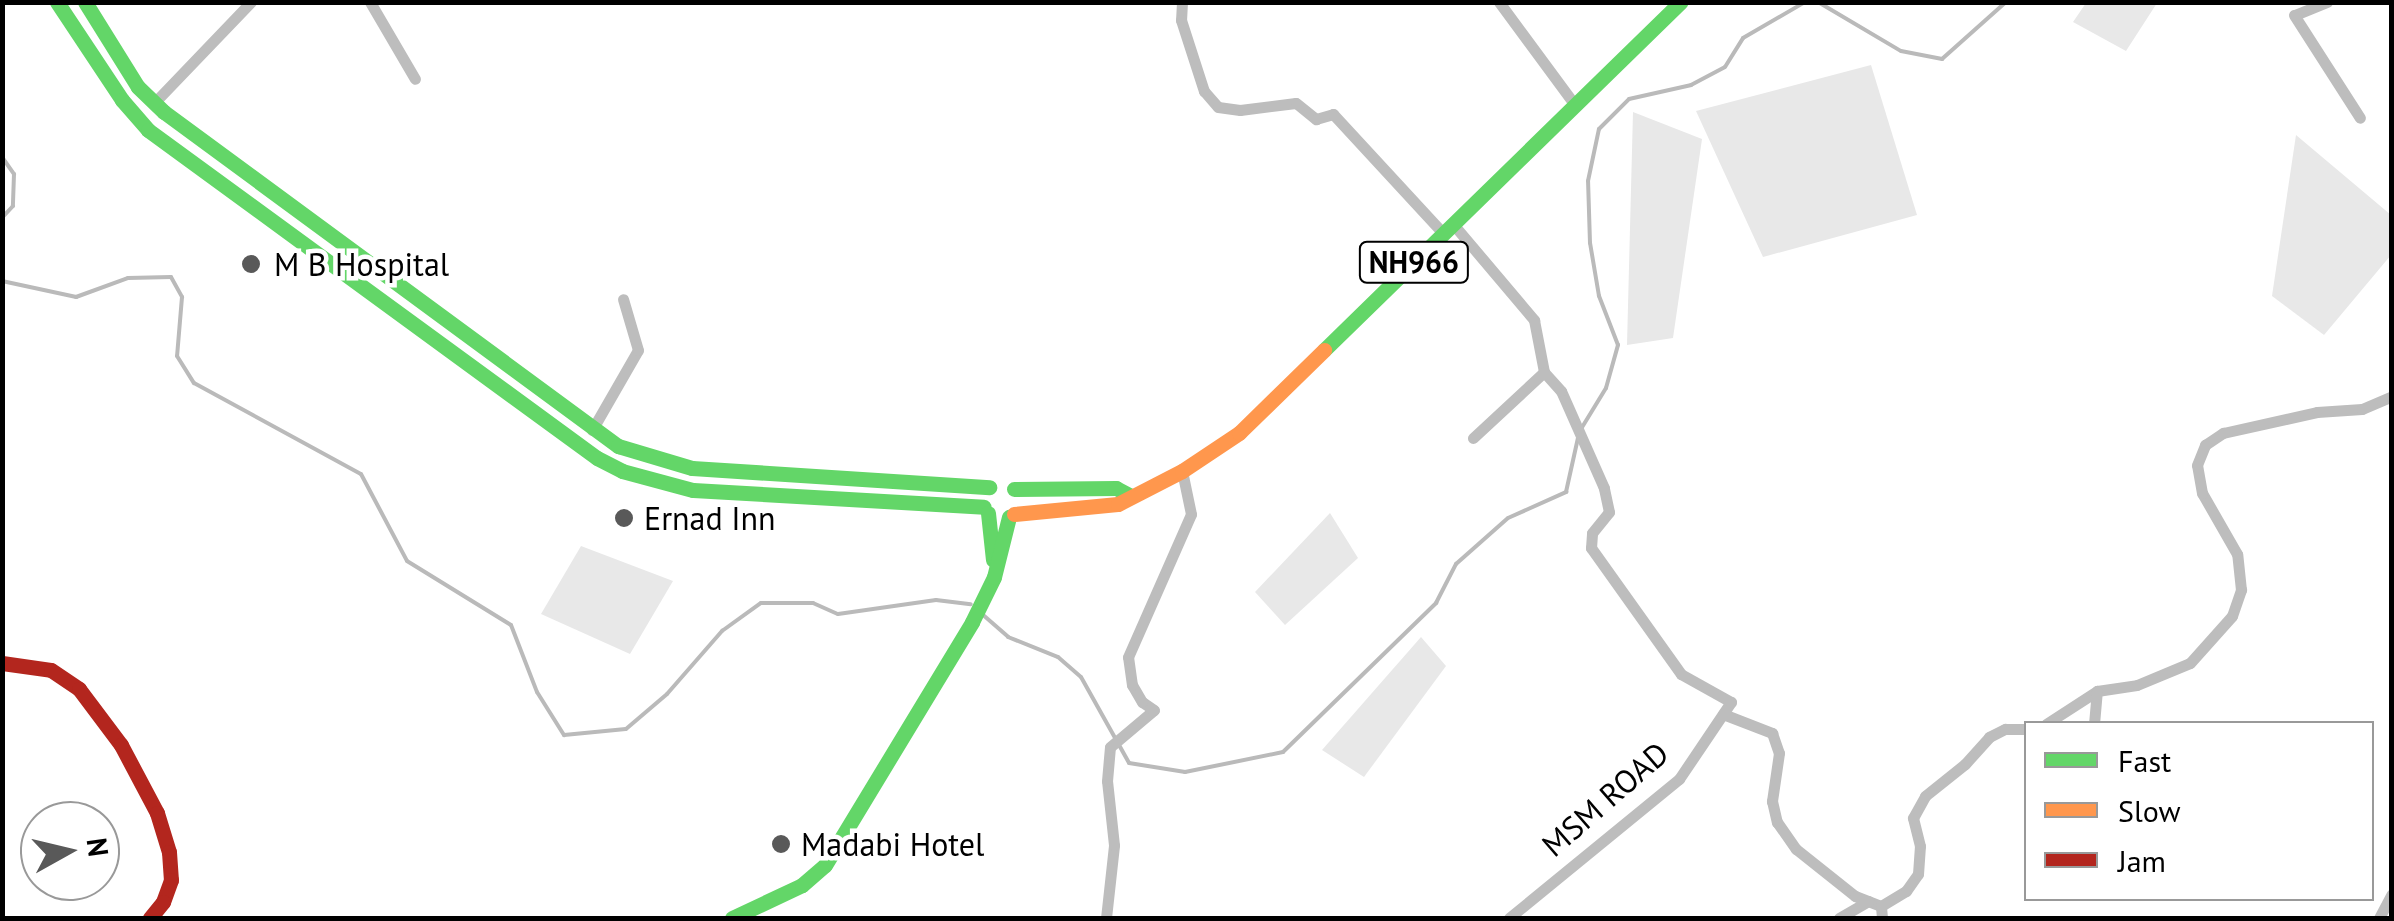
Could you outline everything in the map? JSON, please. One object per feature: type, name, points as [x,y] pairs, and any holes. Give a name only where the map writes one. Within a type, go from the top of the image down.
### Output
[{"type":"main road","points":[[57,2],[122,100],[148,130],[554,428],[622,470],[694,490],[986,510]]},
{"type":"main road","points":[[85,2],[138,87],[154,103],[592,430],[633,452],[692,468],[989,488],[1002,483],[1014,489],[1116,488],[1129,495]]},
{"type":"main road","name":"NH966","points":[[986,510],[1012,516],[1118,504],[1182,471],[1238,433],[1680,2]]},
{"type":"main road","points":[[233,192],[248,172]]},
{"type":"main road","points":[[989,488],[986,510],[994,577]]},
{"type":"main road","points":[[732,918],[802,885],[825,864],[972,622],[994,577],[1019,502],[1014,489]]},
{"type":"main road","points":[[2,664],[52,670],[79,689],[121,744],[157,813],[169,852],[171,880],[150,918]]},
{"type":"street","points":[[154,103],[251,2]]},
{"type":"street","points":[[370,2],[415,79]]},
{"type":"street","points":[[1182,2],[1180,20],[1204,91],[1218,107],[1240,110],[1296,102],[1316,118],[1333,114],[1534,320],[1544,372],[1560,390],[1604,488],[1609,512],[1592,534],[1592,548],[1681,674],[1731,702],[1723,714],[1772,733],[1779,754],[1772,801],[1777,822],[1796,849],[1818,869],[1877,909]]},
{"type":"street","points":[[1498,2],[1575,105]]},
{"type":"street","points":[[2326,2],[2294,15],[2360,118]]},
{"type":"street","points":[[592,430],[638,350],[623,298]]},
{"type":"street","points":[[1474,438],[1544,372]]},
{"type":"street","points":[[2051,721],[2097,691],[2137,684],[2190,663],[2232,616],[2241,590],[2237,554],[2202,493],[2197,465],[2206,445],[2223,432],[2317,412],[2362,409],[2392,396]]},
{"type":"street","points":[[1106,918],[1114,846],[1107,781],[1110,746],[1127,737],[1154,710],[1142,702],[1132,685],[1128,657],[1191,514],[1182,471]]},
{"type":"street","points":[[2094,721],[2097,691]]},
{"type":"street","name":"MSM ROAD","points":[[1509,918],[1679,779],[1723,714]]},
{"type":"street","points":[[1839,918],[1877,909],[1906,891],[1918,874],[1920,846],[1913,818],[1925,796],[1965,764],[1989,736],[2005,729],[2024,729]]},
{"type":"street","points":[[2379,918],[2392,894]]},
{"type":"shaded area","points":[[2086,2],[2157,3],[2126,51],[2073,22]]},
{"type":"shaded area","points":[[1871,65],[1917,215],[1763,257],[1696,111]]},
{"type":"shaded area","points":[[1633,112],[1702,139],[1673,338],[1627,345]]},
{"type":"shaded area","points":[[2296,135],[2391,215],[2391,255],[2324,335],[2272,296]]},
{"type":"shaded area","points":[[1330,513],[1358,558],[1285,625],[1255,592]]},
{"type":"shaded area","points":[[581,546],[673,581],[630,654],[541,614]]},
{"type":"shaded area","points":[[1421,637],[1446,666],[1364,777],[1322,750]]},
{"type":"waterway","points":[[1581,429],[1606,388],[1618,345],[1599,296],[1590,243],[1588,181],[1599,129],[1629,99],[1691,85],[1725,67],[1743,38],[1805,2]]},
{"type":"waterway","points":[[1818,2],[1901,51],[1942,59],[2006,2]]},
{"type":"waterway","points":[[2,157],[14,174],[13,206],[2,218]]},
{"type":"waterway","points":[[2,281],[76,297],[128,278],[171,277],[182,297],[177,356],[194,383],[361,474],[407,561],[511,625],[537,692],[564,735],[626,729],[667,694],[722,631],[761,603],[813,603],[838,614],[936,600],[971,604]]},
{"type":"waterway","points":[[982,614],[1008,637],[1058,657],[1081,677],[1129,763],[1185,772],[1283,752],[1436,603],[1456,564],[1508,518],[1566,492],[1578,438]]},
{"type":"traffic: fast","points":[[57,2],[122,100],[148,130],[597,458],[622,471],[693,490],[984,507]]},
{"type":"traffic: fast","points":[[85,2],[138,87],[164,112],[618,446],[692,468],[989,487]]},
{"type":"traffic: fast","points":[[1324,350],[1680,2]]},
{"type":"traffic: fast","points":[[1014,489],[1116,488],[1129,495]]},
{"type":"traffic: fast","points":[[988,513],[993,560]]},
{"type":"traffic: fast","points":[[732,918],[802,885],[825,865],[972,622],[994,577],[1009,517]]},
{"type":"traffic: slow","points":[[1014,514],[1118,504],[1182,471],[1239,433],[1324,350]]},
{"type":"traffic: jam","points":[[2,663],[51,670],[79,689],[121,745],[157,813],[169,852],[171,880],[163,902],[150,918]]},
{"type":"place","name":"M B Hospital","points":[[251,264]]},
{"type":"place","name":"Ernad Inn","points":[[624,518]]},
{"type":"place","name":"Madabi Hotel","points":[[781,844]]}]
